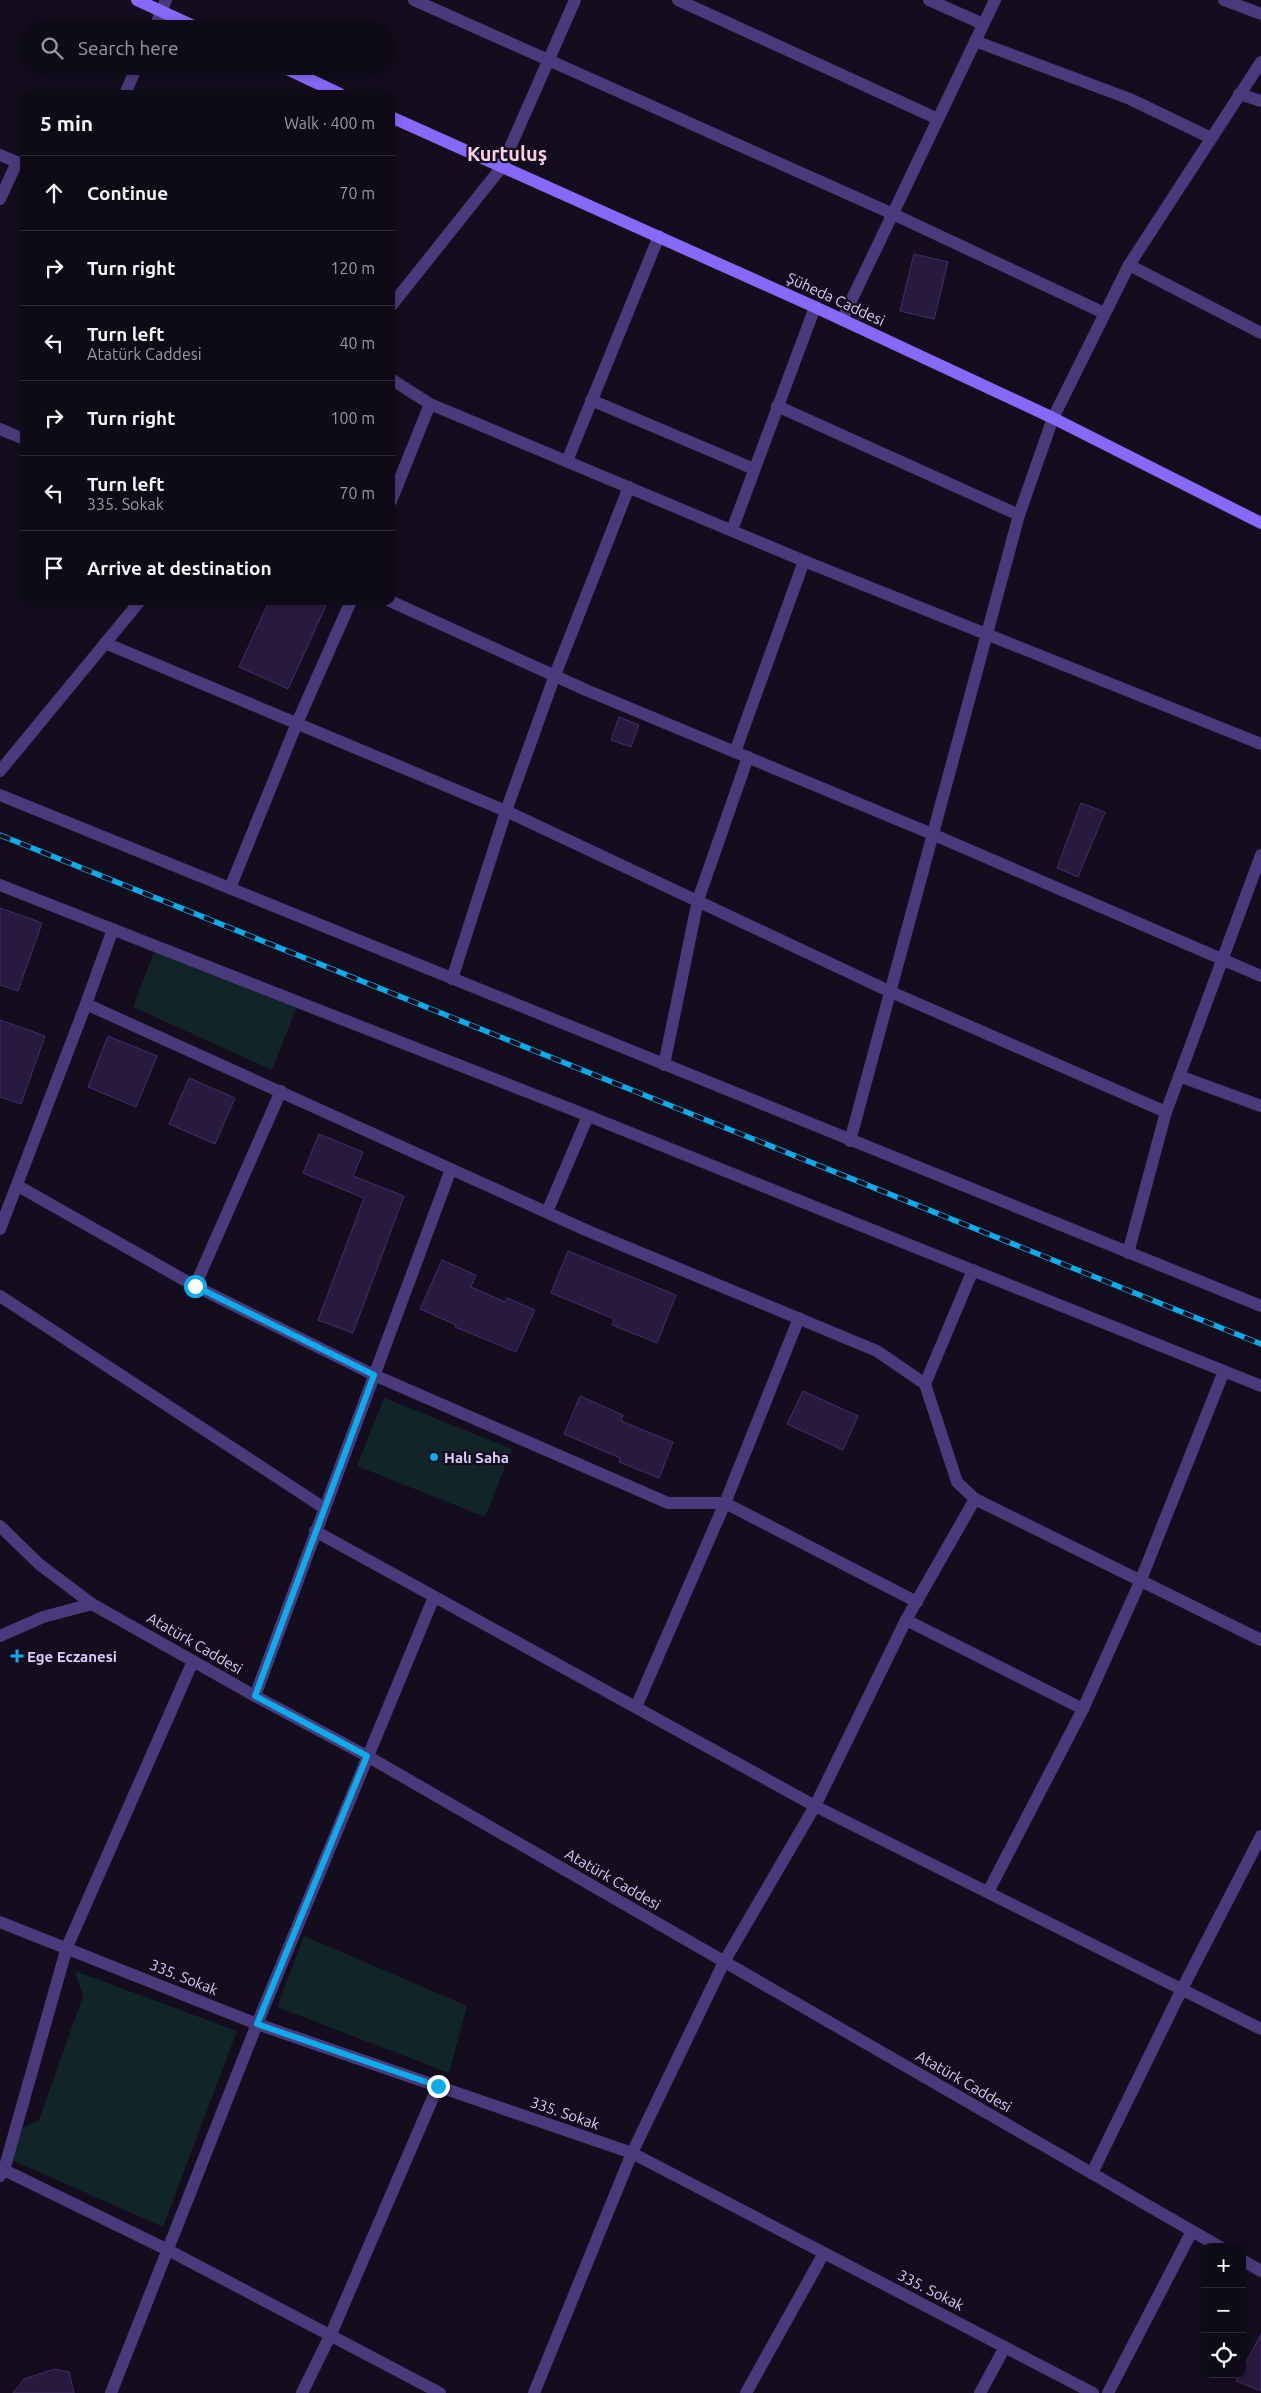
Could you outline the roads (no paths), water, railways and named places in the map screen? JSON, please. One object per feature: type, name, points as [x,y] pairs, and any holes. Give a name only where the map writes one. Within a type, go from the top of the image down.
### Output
[{"type":"main road","points":[[137,0],[164,5],[186,20]]},
{"type":"main road","points":[[299,75],[328,90]]},
{"type":"main road","name":"Şüheda Caddesi","points":[[395,119],[502,168],[659,236],[1053,418],[1261,524]]},
{"type":"street","points":[[414,0],[893,214],[1104,313]]},
{"type":"street","points":[[395,301],[502,168],[575,0]]},
{"type":"street","points":[[678,0],[938,119]]},
{"type":"street","points":[[929,0],[983,24]]},
{"type":"street","points":[[842,320],[995,0]]},
{"type":"street","points":[[1224,0],[1261,14]]},
{"type":"street","points":[[158,20],[164,5]]},
{"type":"street","points":[[975,41],[1130,99],[1211,138]]},
{"type":"street","points":[[850,1141],[1019,515],[1053,418],[1129,265],[1261,62]]},
{"type":"street","points":[[127,90],[133,75]]},
{"type":"street","points":[[1240,94],[1261,102]]},
{"type":"street","points":[[0,154],[20,163],[0,199]]},
{"type":"street","points":[[567,461],[659,236]]},
{"type":"street","points":[[1129,265],[1261,333]]},
{"type":"street","points":[[732,530],[815,307]]},
{"type":"street","points":[[395,382],[430,404],[804,560],[1261,744]]},
{"type":"street","points":[[592,400],[754,469]]},
{"type":"street","points":[[395,491],[430,404]]},
{"type":"street","points":[[777,406],[1019,515]]},
{"type":"street","points":[[0,429],[20,438]]},
{"type":"street","points":[[452,979],[506,811],[555,676],[629,487]]},
{"type":"street","points":[[735,752],[804,560]]},
{"type":"street","points":[[395,603],[555,676],[932,834],[1261,976]]},
{"type":"street","points":[[0,770],[137,605]]},
{"type":"street","points":[[230,888],[297,723],[349,605]]},
{"type":"street","points":[[104,643],[506,811],[891,992],[1166,1112]]},
{"type":"street","points":[[664,1065],[698,900],[748,757]]},
{"type":"street","points":[[0,795],[1261,1306]]},
{"type":"street","points":[[1128,1253],[1166,1112],[1261,856]]},
{"type":"street","points":[[0,885],[588,1116],[1261,1386]]},
{"type":"street","points":[[0,1229],[18,1186],[113,928]]},
{"type":"street","points":[[86,1004],[547,1212],[877,1350],[925,1384],[957,1482],[975,1499],[1261,1640]]},
{"type":"street","points":[[1179,1076],[1261,1106]]},
{"type":"street","points":[[195,1286],[281,1091]]},
{"type":"street","points":[[547,1212],[588,1116]]},
{"type":"street","points":[[255,1696],[451,1169]]},
{"type":"street","points":[[18,1186],[195,1286],[374,1375],[668,1503],[725,1503],[917,1602]]},
{"type":"street","points":[[925,1384],[973,1270]]},
{"type":"street","points":[[0,1296],[324,1508]]},
{"type":"street","points":[[636,1707],[725,1503],[799,1318]]},
{"type":"street","points":[[988,1892],[1083,1709],[1140,1582],[1224,1371]]},
{"type":"street","points":[[534,2393],[632,2153],[724,1962],[816,1806],[906,1620],[975,1499]]},
{"type":"street","name":"Atatürk Caddesi","points":[[0,1526],[39,1564],[92,1604],[255,1696],[367,1756],[1213,2243]]},
{"type":"street","points":[[315,1531],[816,1806],[1261,2029]]},
{"type":"street","points":[[111,2393],[257,2024],[434,1597]]},
{"type":"street","points":[[0,1636],[43,1617],[92,1604]]},
{"type":"street","points":[[906,1620],[1083,1709]]},
{"type":"street","points":[[193,1661],[67,1947],[1,2172],[168,2250],[331,2334],[440,2393]]},
{"type":"street","points":[[1092,2174],[1182,1990],[1261,1836]]},
{"type":"street","name":"335. Sokak","points":[[0,1922],[257,2024],[632,2153],[1093,2393]]},
{"type":"street","points":[[302,2393],[331,2334],[438,2086]]},
{"type":"street","points":[[1108,2393],[1192,2231]]},
{"type":"street","points":[[746,2393],[824,2253]]},
{"type":"street","points":[[1246,2262],[1261,2271]]},
{"type":"street","points":[[980,2393],[1005,2347]]},
{"type":"railway","points":[[0,835],[1261,1344]]},
{"type":"place","name":"Halı Saha","points":[[434,1457]]},
{"type":"place","name":"Ege Eczanesi","points":[[17,1656]]},
{"type":"district","name":"Kurtuluş","points":[[507,153]]}]
